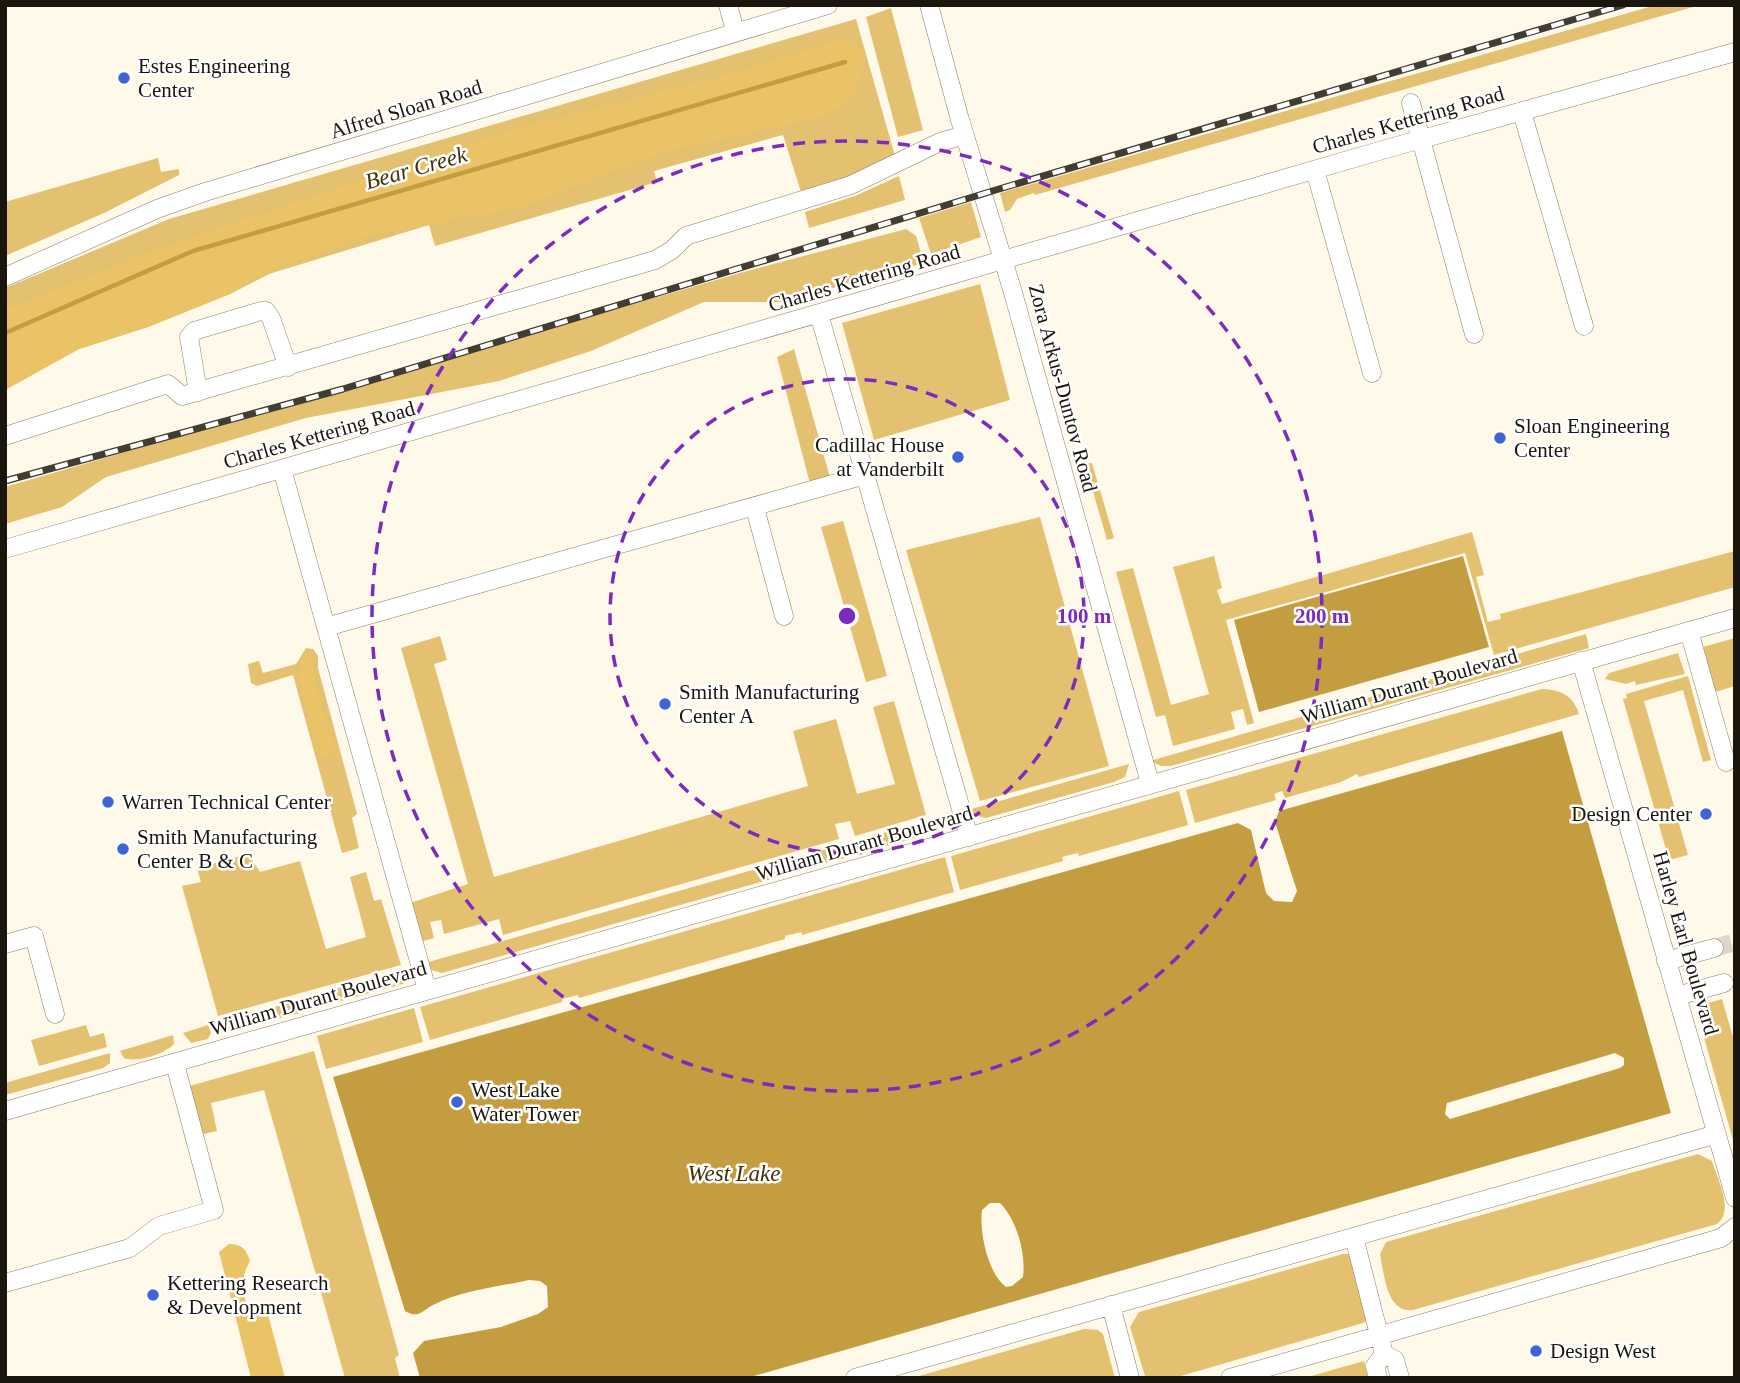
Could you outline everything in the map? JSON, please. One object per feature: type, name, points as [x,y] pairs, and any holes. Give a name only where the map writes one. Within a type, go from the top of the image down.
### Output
[{"type":"lane","points":[[728,5],[735,31]]},
{"type":"lane","name":"Alfred Sloan Road","points":[[5,277],[157,209],[205,192],[828,5]]},
{"type":"lane","name":"Zora Arkus-Duntov Road","points":[[929,5],[965,135],[1005,262],[1150,783]]},
{"type":"lane","name":"Charles Kettering Road","points":[[5,549],[1735,51]]},
{"type":"lane","points":[[1411,103],[1474,334]]},
{"type":"lane","points":[[1522,112],[1584,326]]},
{"type":"lane","points":[[5,436],[168,384],[182,396],[198,392],[655,260],[673,250],[686,236],[851,185],[940,142],[965,135]]},
{"type":"lane","points":[[1315,170],[1372,373]]},
{"type":"lane","points":[[198,392],[187,344],[189,337],[194,331],[261,311],[271,318],[288,367]]},
{"type":"lane","points":[[819,314],[969,837]]},
{"type":"lane","points":[[282,469],[427,990]]},
{"type":"lane","points":[[326,627],[865,475]]},
{"type":"lane","points":[[755,508],[784,616]]},
{"type":"lane","name":"William Durant Boulevard","points":[[5,1111],[1735,618]]},
{"type":"lane","points":[[1689,631],[1727,762]]},
{"type":"lane","name":"Harley Earl Boulevard","points":[[1581,661],[1735,1198]]},
{"type":"lane","points":[[5,944],[34,936],[55,1014]]},
{"type":"lane","points":[[1666,961],[1714,948]]},
{"type":"lane","points":[[1677,996],[1724,983]]},
{"type":"lane","points":[[5,1283],[130,1248],[159,1226],[215,1210],[175,1063]]},
{"type":"lane","points":[[855,1378],[1717,1134]]},
{"type":"lane","points":[[1232,1377],[1293,1369],[1381,1334],[1721,1238],[1735,1227]]},
{"type":"lane","points":[[1354,1237],[1381,1334],[1384,1354],[1375,1366],[1378,1378]]},
{"type":"lane","points":[[1111,1305],[1130,1378]]},
{"type":"lane","points":[[1384,1354],[1395,1360],[1400,1378]]},
{"type":"shaded area","points":[[1656,5],[1700,5],[1035,195],[1034,193],[1017,199],[1010,210],[1005,212],[1000,193]]},
{"type":"shaded area","points":[[891,8],[923,130],[898,137],[866,17]]},
{"type":"shaded area","points":[[856,19],[895,156],[847,178],[801,192],[783,135],[654,171],[657,182],[435,246],[429,225],[269,274],[230,294],[148,327],[79,349],[5,390],[5,288],[169,219]]},
{"type":"shaded area","points":[[848,37],[864,56],[857,89],[848,101],[819,118],[664,152],[522,207],[367,236],[263,273],[230,294],[148,327],[79,349],[5,390],[5,310],[148,252],[521,127],[727,75]]},
{"type":"shaded area","points":[[158,158],[161,172],[179,169],[179,175],[104,213],[5,256],[5,202]]},
{"type":"shaded area","points":[[899,176],[905,200],[809,228],[805,212],[855,196]]},
{"type":"shaded area","points":[[971,202],[981,237],[931,254],[919,218]]},
{"type":"shaded area","points":[[906,229],[916,236],[924,263],[782,302],[704,302],[591,351],[499,381],[306,418],[106,477],[62,507],[5,524],[5,487],[747,271]]},
{"type":"shaded area","points":[[980,284],[1010,400],[874,440],[842,323]]},
{"type":"shaded area","points":[[794,349],[831,481],[813,485],[809,480],[777,357]]},
{"type":"shaded area","points":[[1092,463],[1114,538],[1107,540],[1085,464]]},
{"type":"shaded area","points":[[1040,517],[1109,766],[980,801],[906,550]]},
{"type":"shaded area","points":[[843,521],[887,676],[866,682],[821,527]]},
{"type":"shaded area","points":[[1472,532],[1484,575],[1476,577],[1488,622],[1501,619],[1500,614],[1735,551],[1735,587],[1494,655],[1465,553],[1226,620],[1254,723],[1247,725],[1243,709],[1231,712],[1235,729],[1173,746],[1165,715],[1156,717],[1116,572],[1133,568],[1171,705],[1209,694],[1173,567],[1214,556],[1222,588],[1217,590],[1222,604]]},
{"type":"shaded area","points":[[1586,634],[1589,648],[1171,766],[1161,766],[1150,761]]},
{"type":"shaded area","points":[[440,636],[447,660],[434,664],[494,877],[808,786],[793,731],[836,719],[857,794],[895,784],[873,707],[894,701],[926,815],[855,836],[850,821],[835,824],[839,839],[503,935],[499,919],[444,934],[441,920],[430,922],[434,938],[420,942],[411,909],[413,902],[468,884],[401,648]]},
{"type":"shaded area","points":[[1735,638],[1735,686],[1715,692],[1703,647]]},
{"type":"shaded area","points":[[306,648],[313,649],[318,656],[318,668],[357,814],[352,818],[359,848],[342,853],[293,675],[257,686],[251,683],[248,664],[259,661],[263,673],[296,664]]},
{"type":"shaded area","points":[[1678,653],[1685,674],[1636,685],[1635,681],[1626,684],[1605,679],[1609,673]]},
{"type":"shaded area","points":[[307,654],[311,657],[317,692],[335,745],[333,756],[323,758],[315,751],[300,686],[302,662]]},
{"type":"shaded area","points":[[1688,676],[1711,760],[1703,762],[1683,690],[1644,701],[1688,855],[1669,860],[1623,699],[1627,698],[1626,694]]},
{"type":"shaded area","points":[[1542,689],[1570,698],[1579,714],[1359,777],[1357,774],[1341,782],[1285,798],[1282,791],[1274,794],[1276,800],[1195,823],[1186,790]]},
{"type":"shaded area","points":[[1129,764],[1125,777],[1114,782],[986,818],[973,815],[968,810]]},
{"type":"shaded area","points":[[1179,791],[1188,825],[1079,856],[1078,853],[1062,857],[1063,861],[960,890],[951,856]]},
{"type":"shaded area","points":[[936,818],[939,831],[442,973],[431,970],[425,963]]},
{"type":"shaded area","points":[[248,854],[260,872],[300,861],[326,949],[366,937],[350,877],[366,872],[374,901],[381,899],[401,965],[218,1016],[182,886],[201,882],[197,868]]},
{"type":"shaded area","points":[[945,857],[954,892],[802,935],[801,932],[785,936],[785,939],[579,998],[578,995],[562,999],[562,1002],[430,1040],[420,1007]]},
{"type":"shaded area","points":[[402,970],[406,983],[309,1010],[306,997]]},
{"type":"shaded area","points":[[1722,999],[1735,1044],[1735,1147],[1701,1027],[1710,1024],[1705,1004]]},
{"type":"shaded area","points":[[299,1000],[303,1012],[227,1033],[219,1023]]},
{"type":"shaded area","points":[[414,1008],[423,1042],[326,1069],[317,1036]]},
{"type":"shaded area","points":[[86,1025],[90,1037],[104,1033],[107,1047],[39,1066],[31,1040]]},
{"type":"shaded area","points":[[208,1025],[211,1033],[208,1039],[191,1043],[183,1033]]},
{"type":"shaded area","points":[[173,1035],[174,1044],[150,1057],[124,1058],[120,1051]]},
{"type":"shaded area","points":[[314,1051],[399,1355],[395,1358],[400,1378],[345,1378],[264,1090],[211,1103],[217,1131],[199,1135],[186,1087]]},
{"type":"shaded area","points":[[110,1053],[110,1063],[103,1068],[5,1095],[5,1083]]},
{"type":"shaded area","points":[[1698,1154],[1712,1161],[1723,1194],[1725,1211],[1717,1224],[1413,1310],[1404,1310],[1397,1306],[1388,1291],[1380,1254],[1386,1242]]},
{"type":"shaded area","points":[[229,1244],[245,1250],[250,1261],[244,1275],[244,1296],[256,1313],[266,1307],[285,1378],[251,1378],[219,1252]]},
{"type":"shaded area","points":[[1349,1254],[1368,1320],[1174,1378],[1145,1376],[1130,1327],[1139,1312]]},
{"type":"shaded area","points":[[1084,1329],[1098,1330],[1103,1334],[1115,1378],[912,1378]]},
{"type":"shaded area","points":[[1364,1361],[1368,1378],[1311,1376]]},
{"type":"water","points":[[1463,556],[1489,647],[1259,712],[1234,620]]},
{"type":"water","name":"West Lake","points":[[1562,731],[1671,1113],[747,1378],[420,1378],[413,1353],[424,1341],[501,1327],[538,1314],[548,1307],[547,1286],[540,1281],[529,1280],[456,1296],[417,1314],[405,1311],[333,1077],[1238,823],[1251,830],[1266,893],[1274,901],[1292,902],[1297,891],[1275,822],[1279,811]],"holes":[[[1615,1053],[1624,1058],[1624,1065],[1620,1068],[1450,1119],[1445,1114],[1447,1103]],[[990,1203],[1000,1203],[1006,1210],[1019,1238],[1023,1277],[1012,1286],[1006,1287],[1000,1281],[986,1252],[981,1219],[982,1210]]]},
{"type":"waterway","name":"Bear Creek","points":[[5,333],[193,251],[845,62]]},
{"type":"tunnel","points":[[1714,948],[1735,942]]},
{"type":"railway","points":[[5,481],[343,389],[999,189],[1623,5]]},
{"type":"place","name":"Estes Engineering Center","points":[[124,78]]},
{"type":"place","name":"Sloan Engineering Center","points":[[1500,438]]},
{"type":"place","name":"Cadillac House at Vanderbilt","points":[[958,457]]},
{"type":"place","name":"Smith Manufacturing Center A","points":[[665,704]]},
{"type":"place","name":"Warren Technical Center","points":[[108,802]]},
{"type":"place","name":"Design Center","points":[[1706,814]]},
{"type":"place","name":"Smith Manufacturing Center B & C","points":[[123,849]]},
{"type":"place","name":"West Lake Water Tower","points":[[457,1102]]},
{"type":"place","name":"Kettering Research & Development","points":[[153,1295]]},
{"type":"place","name":"Design West","points":[[1536,1351]]}]
